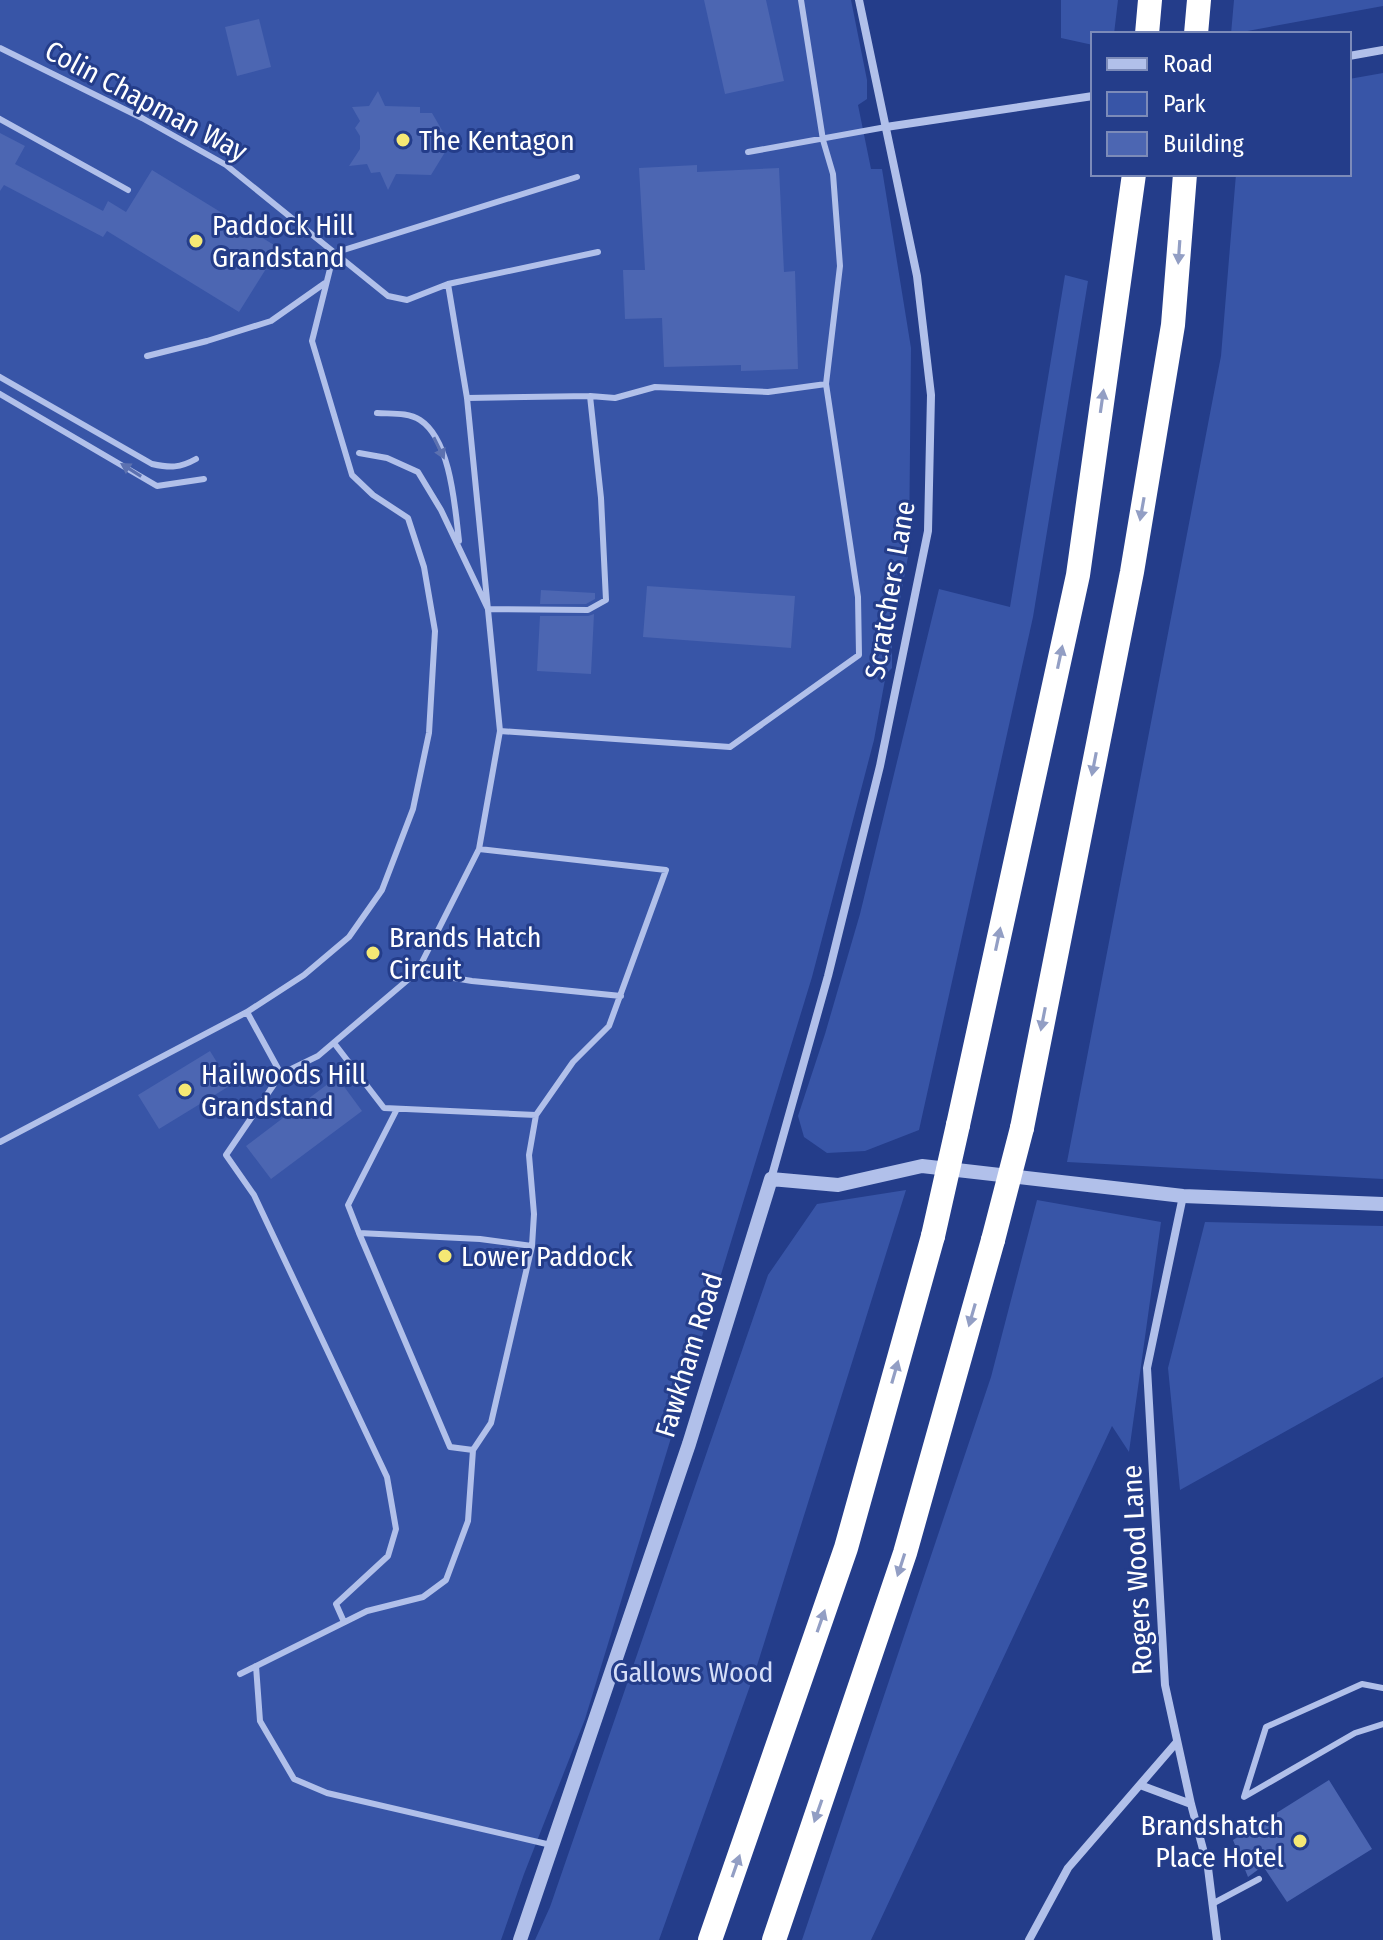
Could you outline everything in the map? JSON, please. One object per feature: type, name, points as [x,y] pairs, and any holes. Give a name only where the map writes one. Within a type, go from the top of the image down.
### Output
[{"type":"highway","points":[[1147,32],[1150,0]]},
{"type":"highway","points":[[1196,32],[1199,0]]},
{"type":"highway","points":[[710,1940],[846,1548],[933,1236],[1078,575],[1134,176]]},
{"type":"highway","points":[[774,1940],[905,1553],[1022,1128],[1132,572],[1173,325],[1185,176]]},
{"type":"street","name":"Scratchers Lane","points":[[771,1179],[828,976],[876,781],[928,531],[931,395],[917,276],[859,0]]},
{"type":"street","points":[[1351,56],[1383,50]]},
{"type":"street","points":[[886,127],[1091,96]]},
{"type":"street","points":[[771,1179],[838,1185],[922,1166],[1183,1196],[1383,1204]]},
{"type":"street","name":"Fawkham Road","points":[[520,1940],[689,1444],[771,1179]]},
{"type":"street","name":"Rogers Wood Lane","points":[[1183,1196],[1147,1368],[1165,1685],[1176,1743],[1208,1868],[1217,1940]]},
{"type":"street","points":[[1029,1940],[1068,1868],[1176,1743]]},
{"type":"street","points":[[1140,1785],[1191,1804]]},
{"type":"lane","points":[[500,731],[730,747],[859,655],[858,597],[826,384],[840,266],[833,174],[823,140],[801,0]]},
{"type":"lane","name":"Colin Chapman Way","points":[[0,48],[142,118],[226,165],[375,288],[395,299],[407,300],[448,284]]},
{"type":"lane","points":[[0,119],[128,190]]},
{"type":"lane","points":[[748,152],[886,127]]},
{"type":"lane","points":[[0,1142],[247,1012],[304,975],[349,937],[382,890],[413,809],[429,733],[435,631],[424,567],[408,518],[373,495],[352,475],[347,462],[312,341],[325,283],[334,253],[577,177]]},
{"type":"lane","points":[[344,1622],[336,1604],[388,1556],[396,1529],[387,1477],[254,1195],[226,1155],[281,1074],[318,1056],[417,972],[479,849],[500,731],[467,398],[448,284],[598,252]]},
{"type":"lane","points":[[147,356],[271,321],[325,283]]},
{"type":"lane","points":[[0,377],[152,464],[170,468],[196,459]]},
{"type":"lane","points":[[467,398],[615,398],[655,387],[756,392],[826,384]]},
{"type":"lane","points":[[0,394],[157,486],[204,479]]},
{"type":"lane","points":[[488,609],[588,610],[606,600],[601,498],[590,396]]},
{"type":"lane","points":[[377,413],[402,414],[421,420],[441,445],[453,490],[460,549]]},
{"type":"lane","points":[[359,453],[387,458],[418,472],[441,510],[488,609]]},
{"type":"lane","points":[[240,1674],[367,1611],[423,1597],[446,1580],[468,1521],[473,1450],[491,1423],[532,1246],[534,1214],[529,1155],[536,1115],[573,1062],[609,1026],[666,870],[479,849]]},
{"type":"lane","points":[[417,972],[472,981],[621,996]]},
{"type":"lane","points":[[247,1012],[281,1074]]},
{"type":"lane","points":[[334,1043],[384,1108],[536,1115]]},
{"type":"lane","points":[[397,1109],[348,1205],[450,1447],[473,1450]]},
{"type":"lane","points":[[359,1233],[480,1239],[532,1246]]},
{"type":"lane","points":[[256,1666],[260,1721],[294,1779],[327,1793],[554,1846]]},
{"type":"lane","points":[[1383,1688],[1362,1684],[1266,1727],[1244,1797],[1355,1733],[1383,1724]]},
{"type":"lane","points":[[1212,1904],[1259,1879]]},
{"type":"green space","name":"Brands Hatch Circuit","points":[[0,0],[851,0],[867,80],[867,99],[858,105],[871,169],[882,169],[911,348],[909,551],[892,643],[892,668],[886,674],[874,740],[812,977],[585,1719],[501,1940],[0,1940]]},
{"type":"green space","points":[[1061,0],[1118,0],[1114,32],[1091,32],[1091,45],[1061,38]]},
{"type":"green space","points":[[1234,0],[1383,0],[1383,6],[1231,32]]},
{"type":"green space","points":[[1383,73],[1383,1179],[1067,1162],[1221,356],[1236,176],[1351,176],[1351,79]]},
{"type":"green space","points":[[1065,275],[1088,281],[1033,617],[919,1130],[865,1151],[827,1153],[804,1137],[798,1116],[860,914],[939,589],[1010,607]]},
{"type":"green space","name":"Gallows Wood","points":[[906,1190],[755,1672],[659,1940],[535,1940],[550,1907],[768,1275],[817,1204]]},
{"type":"green space","points":[[1037,1200],[1161,1222],[1129,1452],[1112,1426],[871,1940],[802,1940],[991,1377]]},
{"type":"green space","points":[[1205,1222],[1383,1226],[1383,1377],[1180,1490],[1168,1368]]},
{"type":"building","points":[[704,0],[766,0],[784,81],[725,94]]},
{"type":"building","points":[[259,19],[271,67],[237,76],[225,27]]},
{"type":"building","name":"The Kentagon","points":[[378,91],[385,106],[420,107],[420,113],[432,113],[450,144],[431,175],[396,174],[388,190],[380,172],[371,173],[367,164],[349,166],[360,149],[360,136],[355,128],[360,121],[352,107],[369,106]]},
{"type":"building","name":"Paddock Hill Grandstand","points":[[0,133],[25,146],[15,164],[103,211],[108,201],[126,212],[152,170],[279,248],[239,312],[107,231],[103,237],[4,185],[0,191]]},
{"type":"building","points":[[697,165],[697,172],[779,168],[784,272],[795,271],[798,369],[741,371],[741,365],[664,367],[662,318],[625,319],[623,270],[645,270],[639,168]]},
{"type":"building","points":[[647,586],[795,596],[791,648],[643,637]]},
{"type":"building","points":[[541,590],[595,593],[595,599],[586,604],[540,604]]},
{"type":"building","points":[[594,614],[591,674],[537,671],[540,616]]},
{"type":"building","name":"Hailwoods Hill Grandstand","points":[[210,1051],[231,1085],[159,1129],[138,1095]]},
{"type":"building","points":[[337,1077],[362,1111],[271,1179],[246,1146]]},
{"type":"building","name":"Brandshatch Place Hotel","points":[[1329,1780],[1372,1849],[1287,1902],[1263,1866],[1248,1877],[1233,1840]]},
{"type":"place","name":"The Kentagon","points":[[403,140]]},
{"type":"place","name":"Paddock Hill Grandstand","points":[[196,241]]},
{"type":"place","name":"Brands Hatch Circuit","points":[[373,953]]},
{"type":"place","name":"Hailwoods Hill Grandstand","points":[[185,1090]]},
{"type":"place","name":"Lower Paddock","points":[[445,1256]]},
{"type":"place","name":"Brandshatch Place Hotel","points":[[1300,1841]]}]
